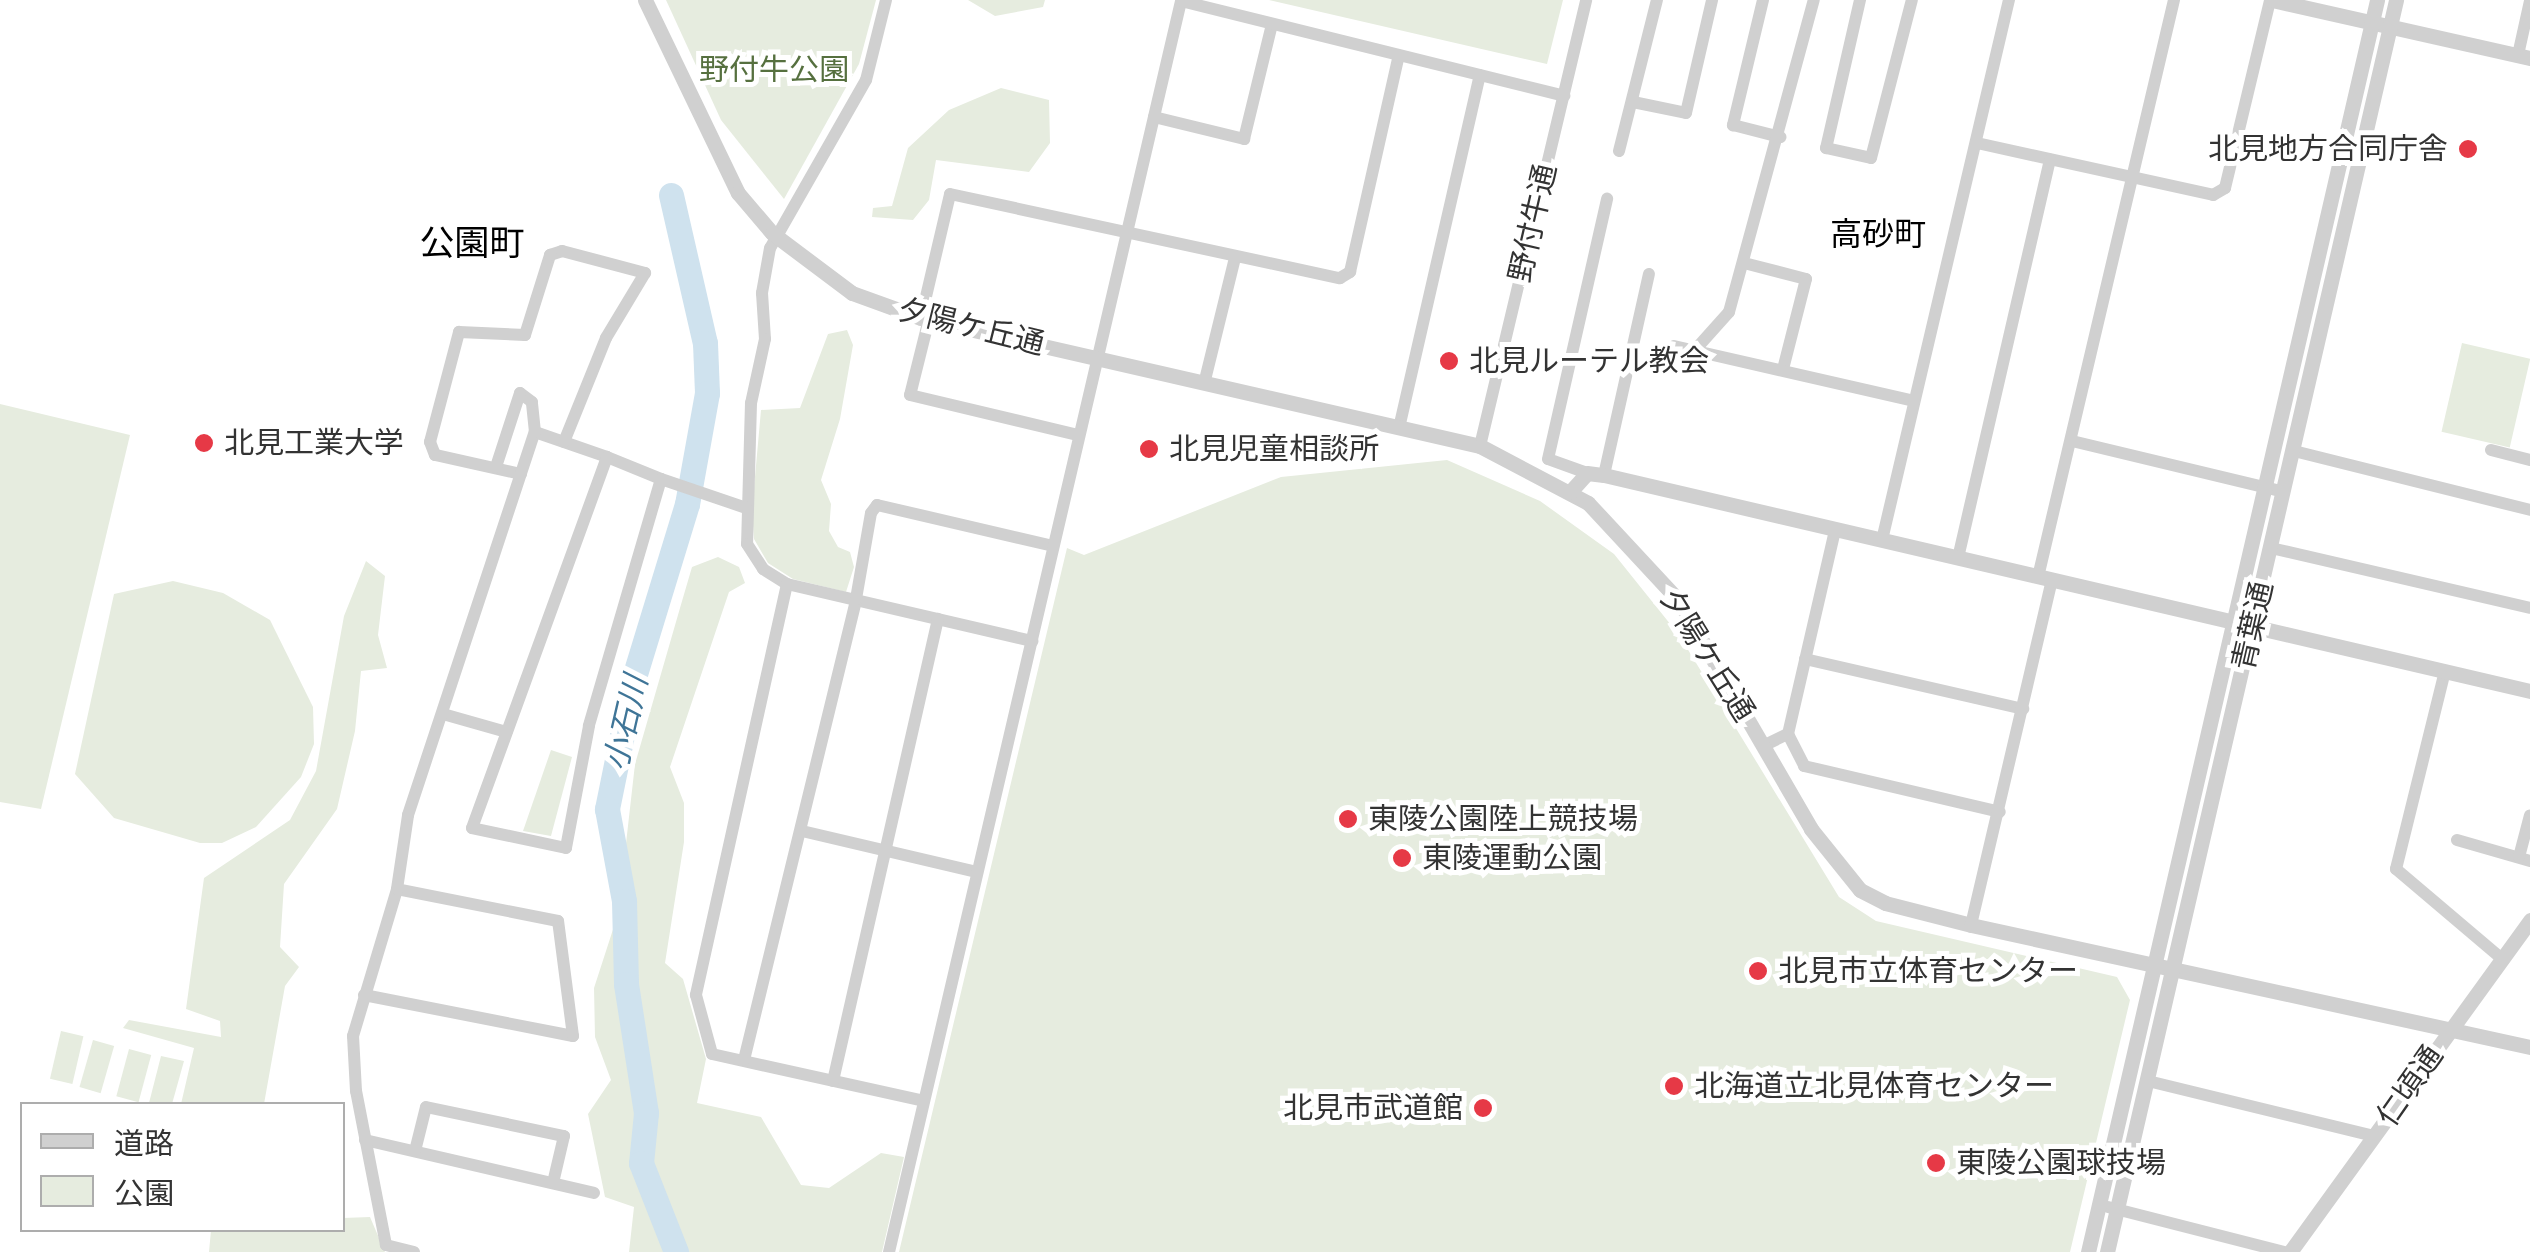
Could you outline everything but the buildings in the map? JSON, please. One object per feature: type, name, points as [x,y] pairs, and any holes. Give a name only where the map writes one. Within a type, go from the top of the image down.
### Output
[{"type":"street","name":"夕陽ケ丘通","points":[[644,0],[738,194],[772,233],[852,293],[925,319],[1480,446],[1570,492],[1629,543],[1679,601],[1822,845],[1860,890],[1885,904],[2530,1048]]},
{"type":"street","points":[[886,0],[866,80],[770,248],[746,508],[748,544],[763,569],[787,584],[1032,640]]},
{"type":"street","name":"野付牛通","points":[[1480,446],[1586,0]]},
{"type":"street","points":[[1619,151],[1657,0]]},
{"type":"street","points":[[1632,102],[1686,114],[1712,0]]},
{"type":"street","points":[[1763,0],[1733,125],[1780,138]]},
{"type":"street","points":[[1695,350],[1729,312],[1780,138],[1814,0]]},
{"type":"street","points":[[1860,0],[1826,148],[1871,158],[1912,0]]},
{"type":"street","points":[[1882,540],[2008,0]]},
{"type":"street","points":[[1971,925],[2023,708],[2072,442],[2174,0]]},
{"type":"street","points":[[1977,143],[2212,195],[2225,188],[2271,0],[2524,56],[2530,1]]},
{"type":"street","name":"青葉通","points":[[2088,1252],[2377,0]]},
{"type":"street","name":"青葉通","points":[[2107,1252],[2176,968],[2396,0]]},
{"type":"street","points":[[2390,27],[2408,0]]},
{"type":"street","points":[[890,1252],[1181,1],[1564,96]]},
{"type":"street","points":[[1154,117],[1244,139],[1272,24]]},
{"type":"street","points":[[1078,435],[910,396],[950,194],[1340,278],[1350,272],[1399,55]]},
{"type":"street","points":[[1400,428],[1480,76]]},
{"type":"street","points":[[1958,558],[2050,159]]},
{"type":"street","points":[[1606,200],[1548,459],[1587,473],[2530,691]]},
{"type":"street","points":[[521,474],[434,455],[430,442],[459,332],[525,336],[550,255],[562,251],[645,273],[606,338],[564,442]]},
{"type":"street","points":[[1204,384],[1235,258]]},
{"type":"street","points":[[1744,263],[1806,279],[1783,369]]},
{"type":"street","points":[[1604,476],[1649,274]]},
{"type":"street","points":[[1674,346],[1914,401]]},
{"type":"street","points":[[414,1252],[386,1245],[365,1140],[353,1036],[397,889],[408,815],[453,717],[535,432],[532,402],[520,393],[496,468]]},
{"type":"street","points":[[535,432],[746,508]]},
{"type":"street","points":[[2072,442],[2284,492]]},
{"type":"street","points":[[2490,450],[2530,460]]},
{"type":"street","points":[[2294,451],[2530,510]]},
{"type":"street","points":[[607,458],[472,828],[566,848],[590,726],[661,479]]},
{"type":"street","points":[[1570,492],[1587,473]]},
{"type":"street","points":[[744,1060],[802,831],[877,504],[1052,546]]},
{"type":"street","points":[[1835,530],[1788,734],[1804,766],[2000,812]]},
{"type":"street","points":[[2271,548],[2530,608]]},
{"type":"street","points":[[787,584],[696,995],[712,1054],[924,1101]]},
{"type":"street","points":[[833,1081],[938,620]]},
{"type":"street","points":[[1805,658],[2023,708]]},
{"type":"street","points":[[2445,671],[2396,869],[2502,958]]},
{"type":"street","points":[[453,717],[506,732]]},
{"type":"street","points":[[1764,746],[1788,734]]},
{"type":"street","points":[[2457,840],[2524,859],[2530,815]]},
{"type":"street","points":[[802,831],[977,872]]},
{"type":"street","points":[[364,995],[573,1036],[558,921],[397,889]]},
{"type":"street","name":"仁頃通","points":[[2288,1252],[2530,920]]},
{"type":"street","points":[[2148,1081],[2374,1136]]},
{"type":"street","points":[[415,1152],[426,1107],[564,1136],[553,1183]]},
{"type":"street","points":[[365,1140],[594,1193]]},
{"type":"street","points":[[2100,1204],[2288,1252]]},
{"type":"green space","name":"野付牛公園","points":[[666,0],[876,0],[859,64],[784,199],[721,120]]},
{"type":"green space","points":[[968,0],[1045,0],[1043,7],[995,16]]},
{"type":"green space","points":[[1269,0],[1563,0],[1547,64]]},
{"type":"green space","points":[[1001,88],[1049,100],[1050,143],[1029,172],[936,160],[929,200],[913,220],[872,217],[873,208],[892,206],[908,148],[949,110]]},
{"type":"green space","points":[[847,330],[853,345],[840,419],[821,480],[831,504],[829,531],[838,547],[850,552],[854,567],[846,592],[793,579],[768,563],[754,539],[752,510],[761,410],[800,408],[828,334]]},
{"type":"green space","points":[[2462,343],[2530,359],[2510,447],[2442,432]]},
{"type":"green space","points":[[0,404],[130,435],[41,809],[0,802]]},
{"type":"green space","name":"東陵運動公園","points":[[1447,460],[1540,501],[1614,554],[1679,635],[1839,897],[1876,921],[2117,977],[2130,1000],[2070,1252],[899,1252],[1067,548],[1084,555],[1281,477]]},
{"type":"green space","points":[[718,557],[739,567],[745,583],[729,592],[670,767],[684,803],[684,842],[665,963],[683,979],[706,1059],[697,1103],[761,1117],[801,1185],[829,1188],[881,1153],[904,1157],[882,1252],[629,1252],[634,1207],[605,1197],[588,1114],[611,1080],[595,1037],[594,988],[618,914],[635,764],[692,567]]},
{"type":"green space","points":[[366,561],[385,576],[378,635],[387,668],[361,671],[355,731],[337,809],[284,884],[280,947],[299,967],[285,986],[264,1102],[181,1102],[194,1048],[123,1028],[129,1020],[221,1037],[220,1021],[186,1009],[204,878],[290,820],[316,771],[344,616]]},
{"type":"green space","points":[[173,581],[223,593],[270,620],[313,707],[314,744],[301,777],[256,827],[222,843],[200,843],[114,818],[75,774],[114,594]]},
{"type":"green space","points":[[551,750],[572,757],[551,836],[523,831]]},
{"type":"green space","points":[[61,1031],[83,1036],[72,1084],[50,1079]]},
{"type":"green space","points":[[93,1040],[114,1046],[101,1093],[79,1087]]},
{"type":"green space","points":[[129,1049],[151,1055],[137,1102],[116,1096]]},
{"type":"green space","points":[[161,1056],[184,1061],[173,1102],[149,1102]]},
{"type":"green space","points":[[370,1217],[385,1252],[209,1252],[211,1232],[345,1232],[345,1218]]},
{"type":"waterway","name":"小石川","points":[[671,195],[705,343],[707,393],[687,504],[633,681],[607,809],[624,901],[626,984],[646,1113],[641,1163],[676,1252]]},
{"type":"place","name":"北見地方合同庁舎","points":[[2468,149]]},
{"type":"place","name":"北見ルーテル教会","points":[[1449,361]]},
{"type":"place","name":"北見工業大学","points":[[204,443]]},
{"type":"place","name":"北見児童相談所","points":[[1149,449]]},
{"type":"place","name":"東陵公園陸上競技場","points":[[1348,819]]},
{"type":"place","name":"東陵運動公園","points":[[1402,858]]},
{"type":"place","name":"北見市立体育センター","points":[[1758,971]]},
{"type":"place","name":"北海道立北見体育センター","points":[[1674,1086]]},
{"type":"place","name":"北見市武道館","points":[[1483,1108]]},
{"type":"place","name":"東陵公園球技場","points":[[1936,1163]]},
{"type":"district","name":"高砂町","points":[[1878,234]]},
{"type":"district","name":"公園町","points":[[472,243]]}]
